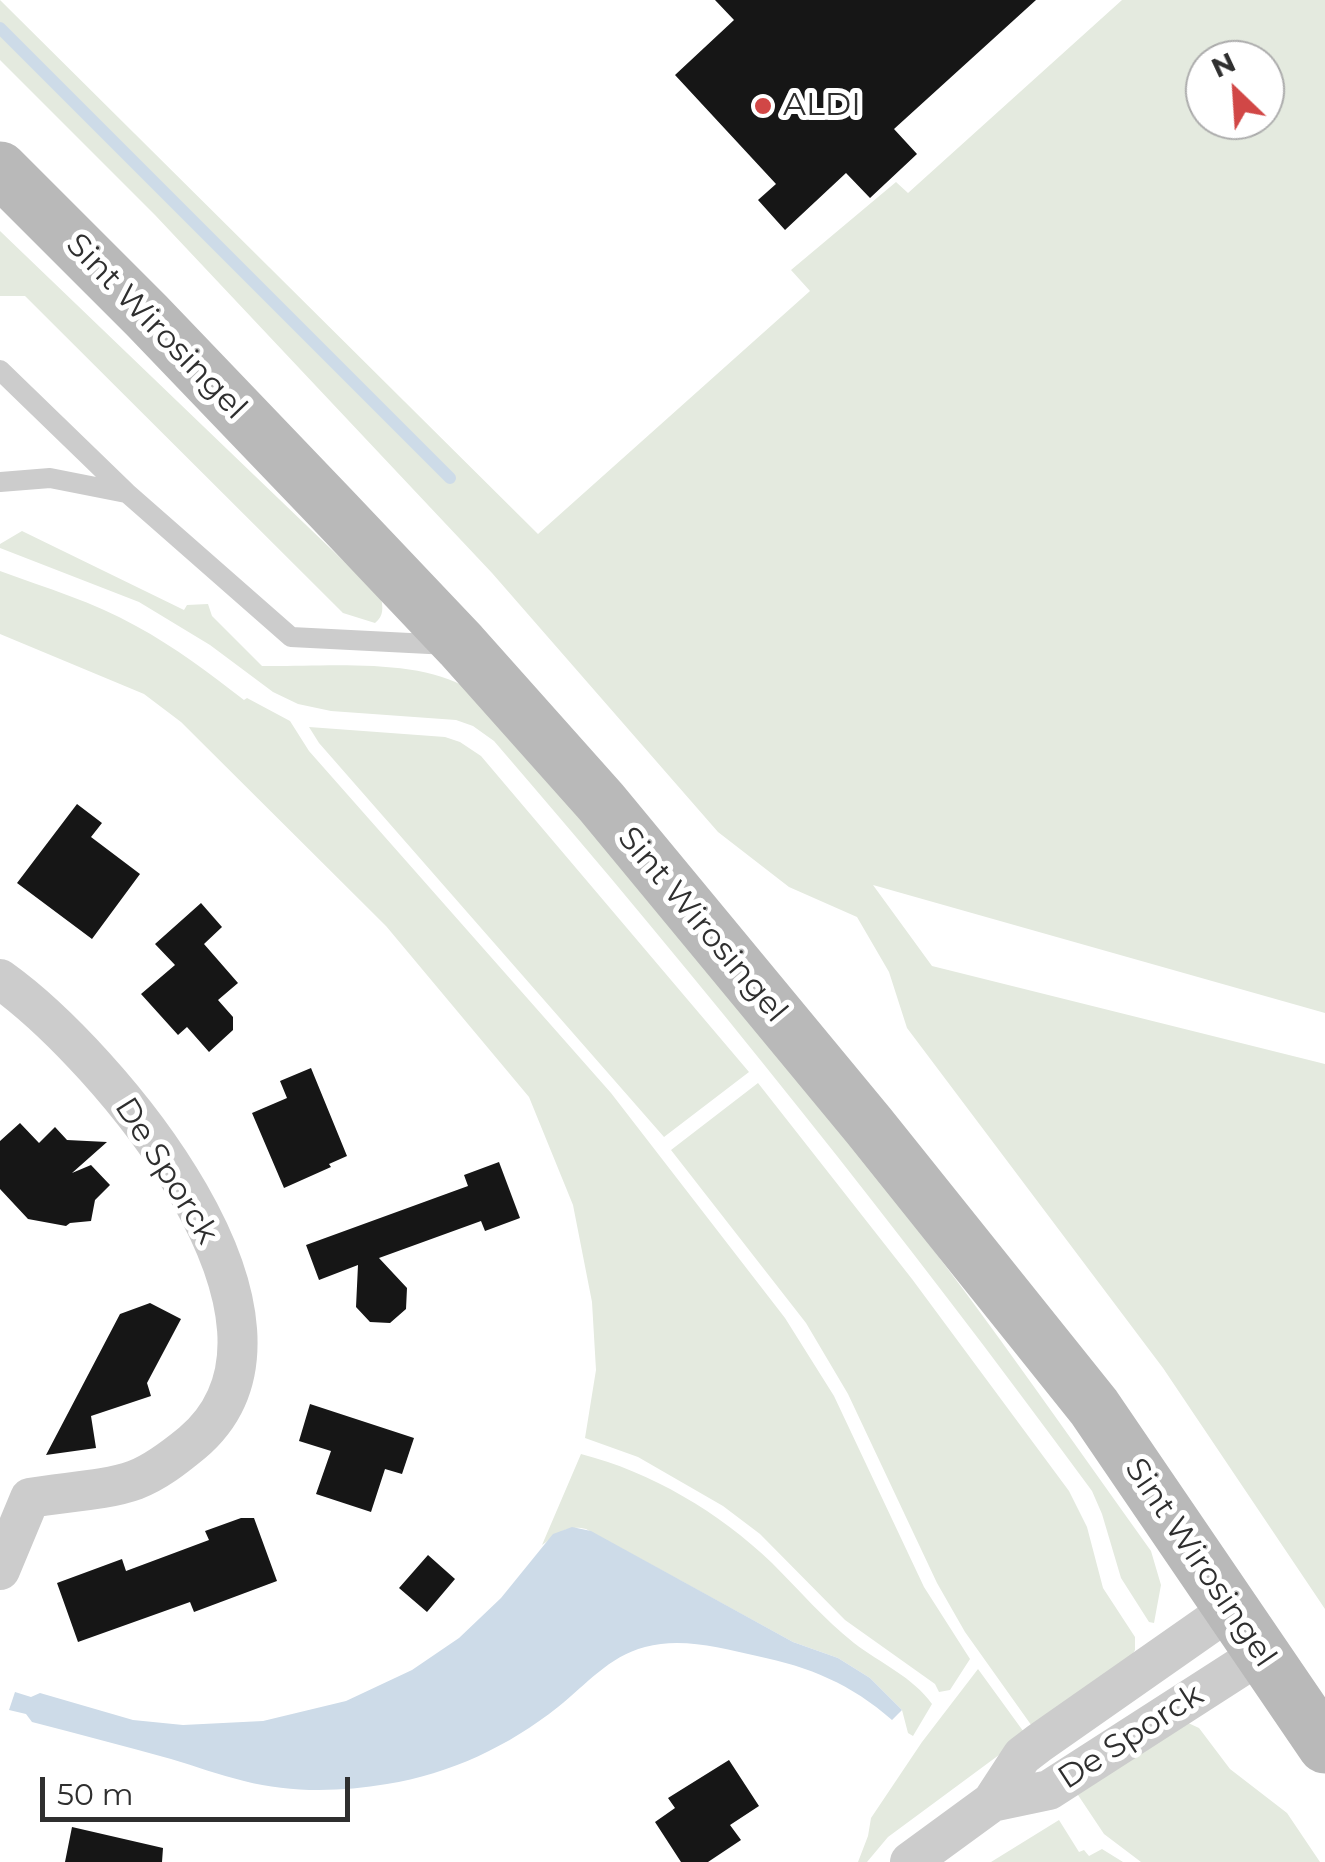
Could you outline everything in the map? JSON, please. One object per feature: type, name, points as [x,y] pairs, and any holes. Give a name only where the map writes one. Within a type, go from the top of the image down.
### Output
[{"type":"main road","name":"Sint Wirosingel","points":[[0,169],[147,316],[461,645],[601,802],[870,1126],[1094,1406],[1325,1746]]},
{"type":"street","name":"De Sporck","points":[[0,979],[72,1039],[130,1104],[214,1244],[233,1301],[238,1335],[227,1401],[202,1434],[171,1461],[134,1480],[15,1496],[0,1570]]},
{"type":"street","name":"De Sporck","points":[[910,1862],[992,1802],[1022,1756],[1038,1743],[1232,1608]]},
{"type":"street","name":"De Sporck","points":[[992,1802],[1049,1790],[1262,1653]]},
{"type":"lane","points":[[0,370],[127,493],[291,637],[461,645]]},
{"type":"lane","points":[[0,482],[50,478],[127,493]]},
{"type":"shaded area","points":[[0,0],[538,534],[810,291],[791,270],[896,182],[908,193],[1122,0],[1325,0],[1325,1013],[873,885],[932,966],[1325,1064],[1325,1609],[1163,1368],[907,1028],[889,972],[857,917],[789,887],[718,832],[492,573],[155,215],[0,60]]},
{"type":"shaded area","points":[[0,231],[381,597],[382,612],[375,623],[343,613],[25,296],[0,296]]},
{"type":"shaded area","points":[[22,531],[184,610],[187,605],[208,604],[212,616],[262,666],[397,668],[448,679],[468,689],[744,1014],[968,1296],[1151,1551],[1161,1585],[1154,1623],[1149,1622],[1121,1578],[1092,1491],[1021,1395],[801,1110],[494,741],[456,720],[331,711],[298,704],[273,692],[210,645],[139,602],[0,548],[0,544]]},
{"type":"shaded area","points":[[0,571],[120,617],[178,652],[244,700],[247,698],[290,721],[309,751],[611,1093],[785,1318],[834,1396],[924,1587],[970,1659],[950,1690],[939,1692],[935,1684],[845,1620],[760,1534],[723,1506],[638,1457],[585,1438],[596,1370],[592,1302],[573,1205],[529,1097],[386,926],[181,722],[144,694],[0,634]]},
{"type":"shaded area","points":[[309,727],[445,737],[481,756],[749,1072],[664,1137]]},
{"type":"shaded area","points":[[758,1083],[912,1279],[1069,1491],[1087,1527],[1103,1588],[1135,1637],[1135,1650],[1129,1660],[1034,1729],[965,1632],[937,1583],[848,1394],[806,1323],[671,1150]]},
{"type":"shaded area","points":[[581,1454],[633,1471],[683,1496],[751,1544],[843,1634],[924,1694],[932,1704],[913,1736],[908,1733],[902,1710],[870,1678],[838,1658],[793,1642],[586,1529],[567,1529],[542,1545]]},
{"type":"shaded area","points":[[978,1669],[1026,1735],[888,1837],[867,1862],[858,1862],[871,1818]]},
{"type":"shaded area","points":[[1186,1722],[1199,1728],[1230,1769],[1287,1813],[1320,1862],[1141,1862],[1104,1834],[1076,1792]]},
{"type":"shaded area","points":[[1059,1820],[1079,1852],[1084,1850],[1089,1856],[1102,1849],[1123,1862],[991,1862]]},
{"type":"water","points":[[572,1527],[591,1531],[793,1642],[838,1658],[870,1678],[902,1710],[892,1720],[845,1687],[776,1660],[701,1645],[659,1644],[620,1657],[539,1721],[456,1766],[369,1787],[315,1790],[235,1779],[32,1722],[26,1714],[9,1710],[15,1692],[31,1697],[40,1693],[133,1720],[183,1725],[263,1721],[346,1701],[412,1670],[459,1638],[501,1598],[553,1534]]},
{"type":"building","points":[[715,0],[1036,0],[894,129],[917,154],[870,198],[846,173],[785,230],[758,200],[776,184],[675,75],[734,20]]},
{"type":"building","points":[[77,804],[102,823],[91,837],[140,874],[92,939],[17,883]]},
{"type":"building","points":[[201,903],[222,927],[204,944],[238,983],[218,1000],[233,1017],[233,1030],[209,1052],[187,1027],[178,1035],[141,994],[175,965],[155,944]]},
{"type":"building","points":[[311,1068],[347,1156],[284,1188],[252,1113],[287,1098],[280,1081]]},
{"type":"building","points":[[20,1123],[39,1143],[55,1127],[67,1140],[107,1142],[72,1173],[91,1165],[110,1185],[95,1200],[91,1221],[66,1226],[28,1219],[0,1189],[0,1141]]},
{"type":"building","points":[[499,1162],[520,1218],[485,1231],[481,1221],[379,1258],[407,1288],[406,1309],[390,1323],[370,1322],[356,1307],[358,1265],[319,1280],[306,1245],[468,1186],[464,1175]]},
{"type":"building","points":[[150,1303],[181,1319],[147,1383],[151,1396],[91,1416],[96,1448],[46,1455],[120,1314]]},
{"type":"building","points":[[310,1404],[414,1438],[402,1474],[385,1469],[371,1512],[316,1494],[331,1451],[299,1441]]},
{"type":"building","points":[[241,1518],[254,1518],[277,1581],[194,1612],[190,1602],[78,1642],[57,1583],[122,1559],[126,1571],[209,1540],[205,1531]]},
{"type":"building","points":[[428,1555],[455,1579],[427,1612],[399,1588]]},
{"type":"building","points":[[729,1760],[759,1806],[730,1825],[741,1840],[708,1862],[681,1862],[655,1822],[675,1808],[668,1798]]},
{"type":"building","points":[[72,1827],[163,1848],[162,1862],[65,1862]]},
{"type":"waterway","points":[[0,28],[450,478]]},
{"type":"place","name":"ALDI","points":[[763,106]]}]
